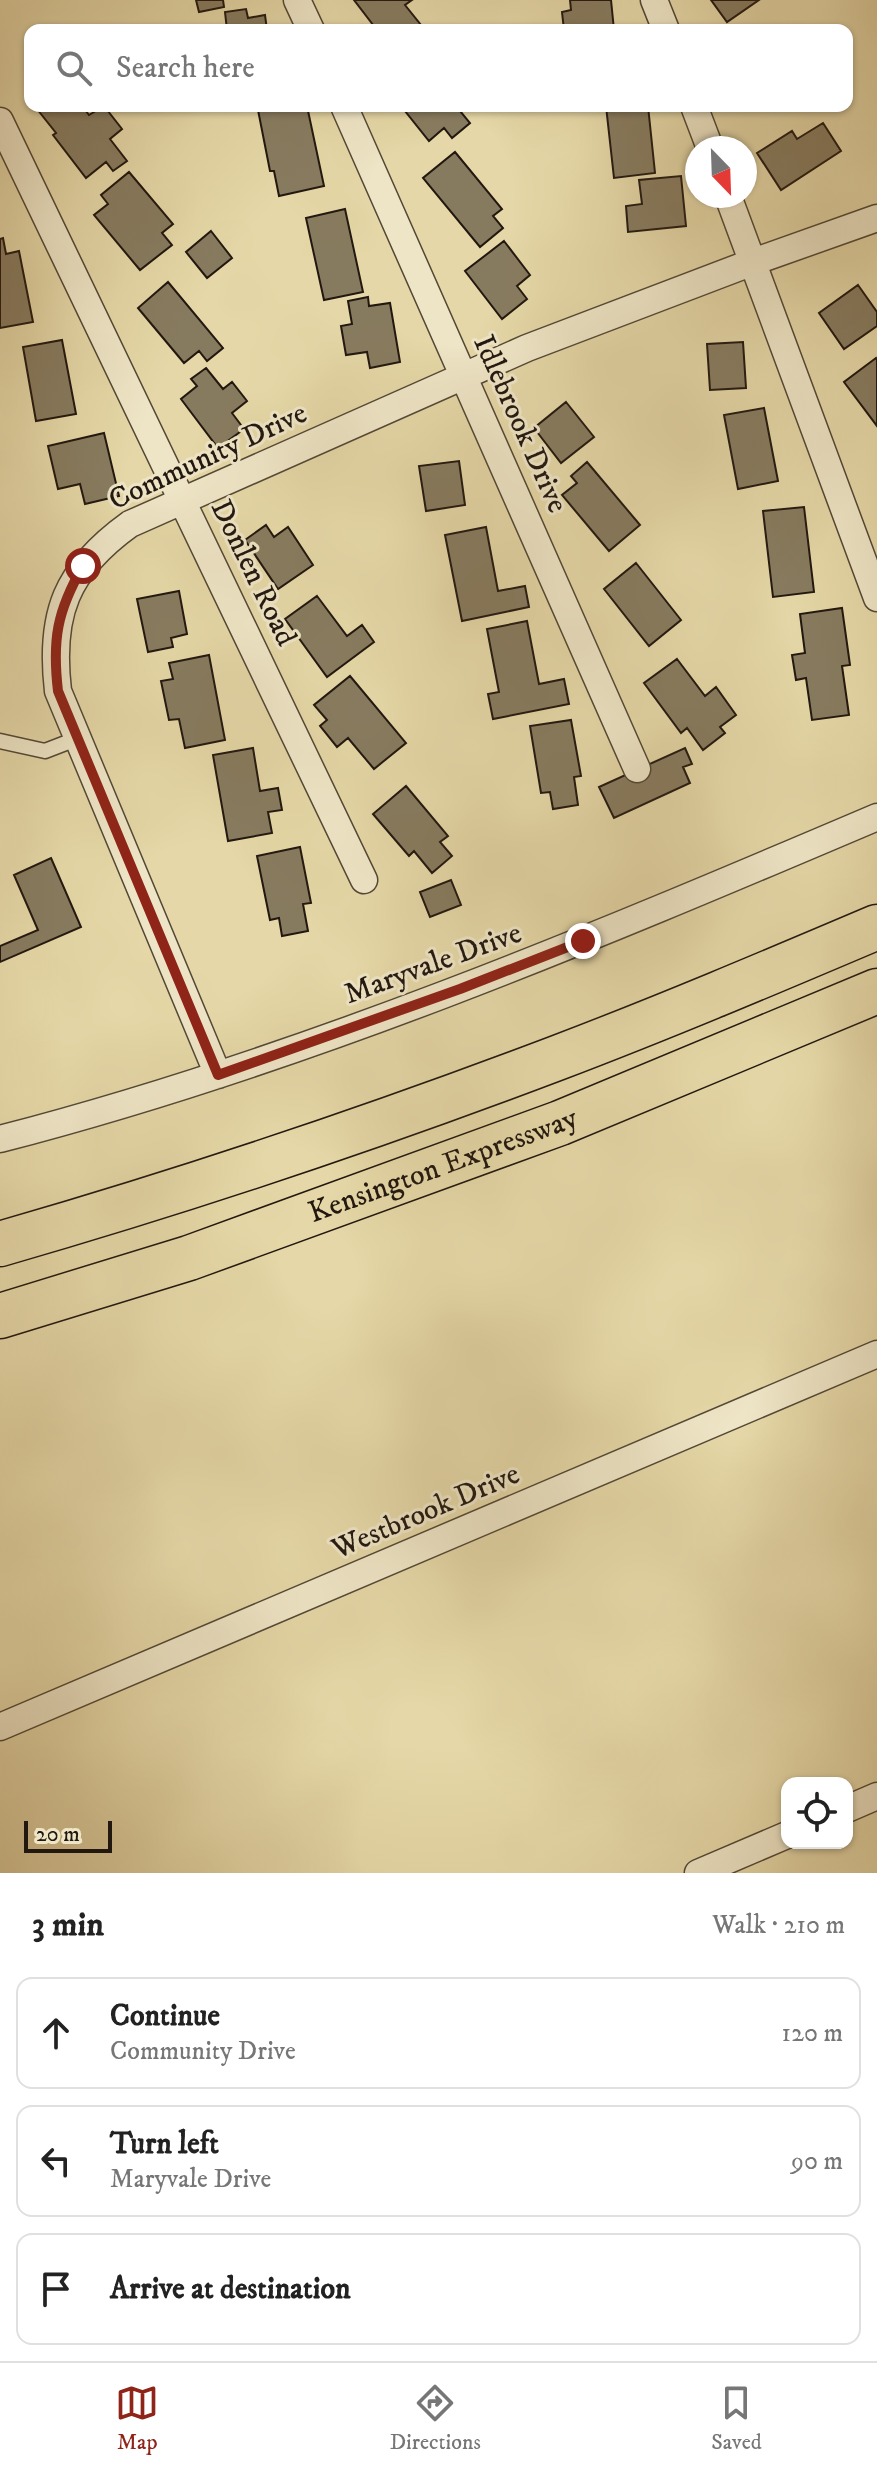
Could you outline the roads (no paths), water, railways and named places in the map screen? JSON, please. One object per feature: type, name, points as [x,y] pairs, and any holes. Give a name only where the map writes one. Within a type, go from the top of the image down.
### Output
[{"type":"highway","name":"Kensington Expressway","points":[[0,1244],[153,1198],[417,1110],[574,1052],[877,927]]},
{"type":"highway","name":"Kensington Expressway","points":[[0,1316],[189,1258],[560,1123],[877,991]]},
{"type":"street","points":[[297,0],[308,24]]},
{"type":"street","points":[[654,0],[664,24]]},
{"type":"street","name":"Idlebrook Drive","points":[[347,112],[637,769]]},
{"type":"street","points":[[696,112],[705,136]]},
{"type":"street","name":"Donlen Road","points":[[0,121],[364,880]]},
{"type":"street","points":[[733,208],[877,598]]},
{"type":"street","name":"Community Drive","points":[[218,1075],[58,691],[54,654],[57,623],[67,593],[83,566],[104,543],[130,524],[527,348],[877,218]]},
{"type":"street","name":"Maryvale Drive","points":[[0,1139],[95,1114],[218,1075],[522,966],[877,817]]},
{"type":"street","name":"Westbrook Drive","points":[[0,1727],[877,1354]]},
{"type":"street","points":[[853,1806],[877,1796]]},
{"type":"street","points":[[698,1873],[781,1838]]},
{"type":"lane","points":[[0,741],[45,751],[76,739]]}]
